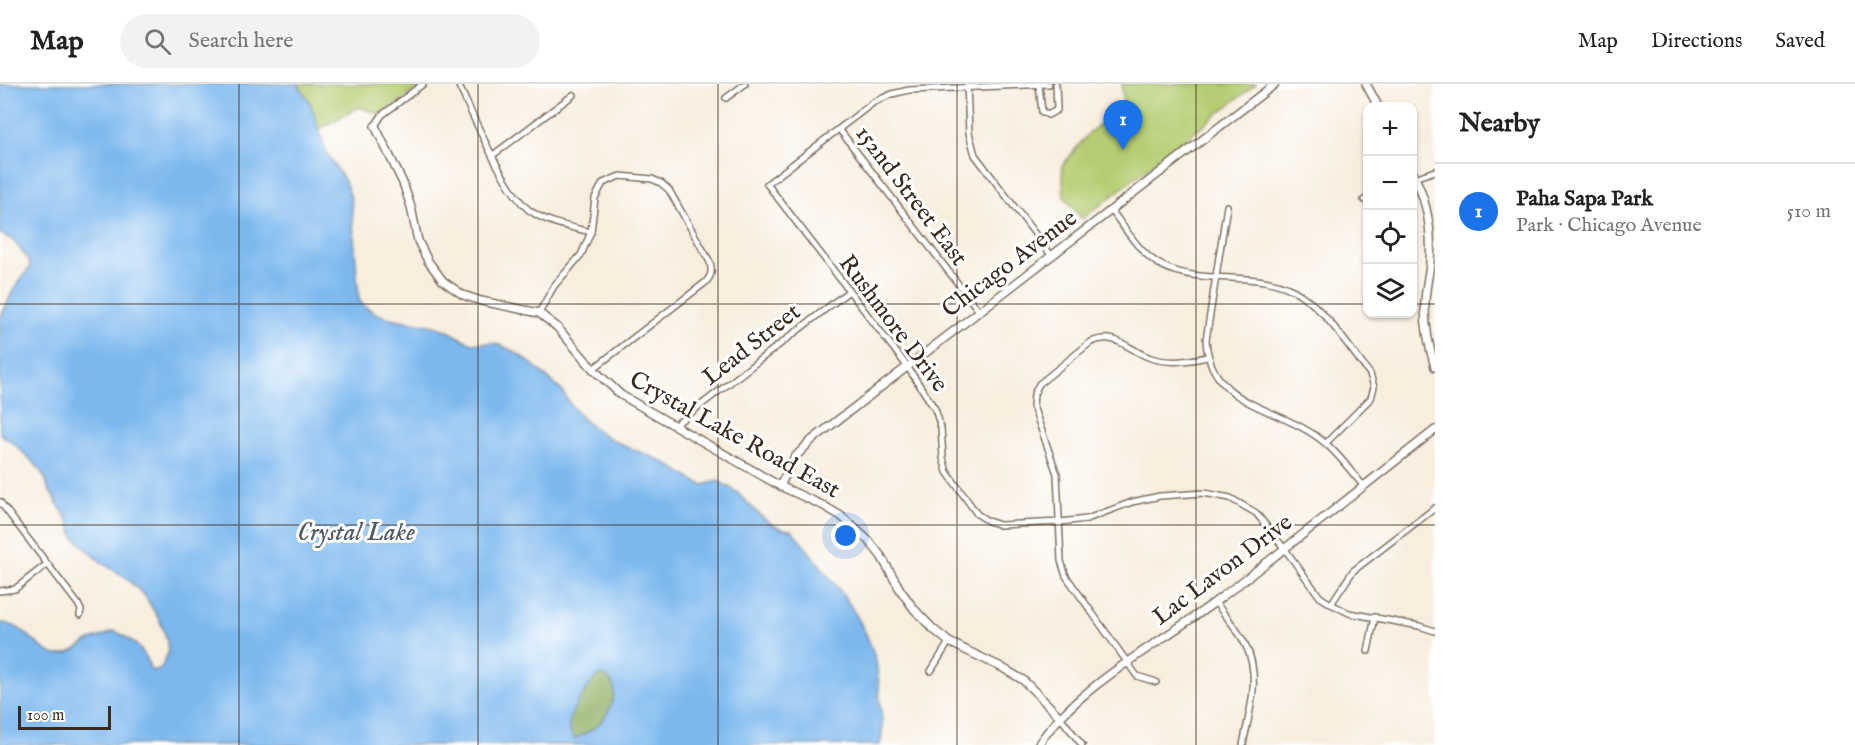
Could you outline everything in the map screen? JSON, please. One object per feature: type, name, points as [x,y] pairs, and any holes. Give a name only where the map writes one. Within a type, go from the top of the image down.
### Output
[{"type":"street","points":[[375,126],[382,115],[423,84]]},
{"type":"street","points":[[458,84],[512,191],[529,210],[550,222],[591,232]]},
{"type":"street","points":[[726,98],[744,84]]},
{"type":"street","points":[[839,129],[874,102],[909,90],[1049,84]]},
{"type":"street","points":[[1040,85],[1042,112],[1048,115],[1057,110],[1056,84]]},
{"type":"street","name":"Chicago Avenue","points":[[780,486],[794,458],[812,440],[1275,84]]},
{"type":"street","points":[[1366,84],[1376,102]]},
{"type":"street","points":[[967,86],[969,133],[975,155],[1051,255]]},
{"type":"street","points":[[493,155],[573,95]]},
{"type":"street","name":"Crystal Lake Road East","points":[[375,126],[403,183],[418,241],[442,281],[464,295],[481,301],[539,313],[557,327],[593,369],[621,394],[780,486],[824,506],[854,526],[881,556],[914,609],[932,628],[949,642],[1002,667],[1023,680],[1060,717]]},
{"type":"street","name":"Rushmore Drive","points":[[839,129],[767,184],[907,366],[935,409],[941,428],[943,458],[947,472],[977,514],[1000,525],[1060,522],[1087,519],[1132,502],[1160,496],[1204,493],[1230,498],[1256,513],[1320,597],[1348,613],[1435,631]]},
{"type":"street","name":"152nd Street East","points":[[839,129],[979,311]]},
{"type":"street","points":[[1417,175],[1435,171]]},
{"type":"street","points":[[539,313],[554,286],[581,255],[591,232],[595,198],[603,183],[620,176],[652,179],[669,190],[708,258],[712,270],[711,276],[593,369]]},
{"type":"street","points":[[1417,184],[1425,207],[1430,236],[1430,263],[1424,306],[1427,340],[1435,367]]},
{"type":"street","points":[[1227,206],[1206,340],[1207,357],[1215,374],[1228,391],[1306,430],[1326,443],[1362,484],[1365,484]]},
{"type":"street","points":[[1111,210],[1144,252],[1160,264],[1180,272],[1272,282],[1300,293],[1319,310],[1370,374],[1374,387],[1371,398],[1326,443]]},
{"type":"street","name":"Lead Street","points":[[675,425],[849,291]]},
{"type":"street","points":[[1156,682],[1137,676],[1066,576],[1061,561],[1057,474],[1033,406],[1034,394],[1039,384],[1091,342],[1101,338],[1114,339],[1151,358],[1176,363],[1207,357]]},
{"type":"street","name":"Lac Lavon Drive","points":[[1038,745],[1060,717],[1084,695],[1215,602],[1435,430]]},
{"type":"street","points":[[0,502],[78,604],[80,615]]},
{"type":"street","points":[[1331,604],[1353,571],[1435,508]]},
{"type":"street","points":[[0,591],[15,589],[47,564]]},
{"type":"street","points":[[1215,602],[1245,643],[1251,658],[1254,675],[1253,695],[1243,745]]},
{"type":"street","points":[[1368,651],[1375,617]]},
{"type":"street","points":[[931,671],[949,642]]},
{"type":"street","points":[[1060,717],[1082,745]]},
{"type":"green space","points":[[298,84],[423,84],[382,115],[359,107],[318,130],[310,102]]},
{"type":"green space","points":[[1122,84],[1256,84],[1082,219],[1064,196],[1062,166],[1087,135],[1123,104]]},
{"type":"green space","points":[[601,675],[612,684],[614,691],[611,706],[603,720],[595,727],[573,739],[569,725],[572,713],[586,690]]},
{"type":"water","name":"Crystal Lake","points":[[0,84],[298,84],[310,102],[327,154],[345,181],[351,198],[359,300],[375,313],[386,317],[434,326],[469,342],[491,343],[506,347],[532,364],[563,392],[578,414],[596,430],[618,443],[661,461],[703,485],[718,481],[734,490],[760,516],[775,526],[792,530],[841,592],[862,625],[870,643],[878,678],[882,724],[880,745],[0,745],[0,623],[18,628],[53,654],[68,653],[89,641],[115,631],[138,646],[149,663],[150,670],[161,668],[168,653],[167,640],[160,621],[145,596],[127,579],[101,562],[74,537],[68,520],[37,466],[11,441],[0,434],[0,318],[14,289],[30,267],[29,261],[17,245],[0,234]],"holes":[[[601,675],[608,679],[614,691],[611,706],[603,720],[574,739],[569,725],[576,705],[596,678]]]},
{"type":"place","name":"Paha Sapa Park","points":[[1123,150]]}]
